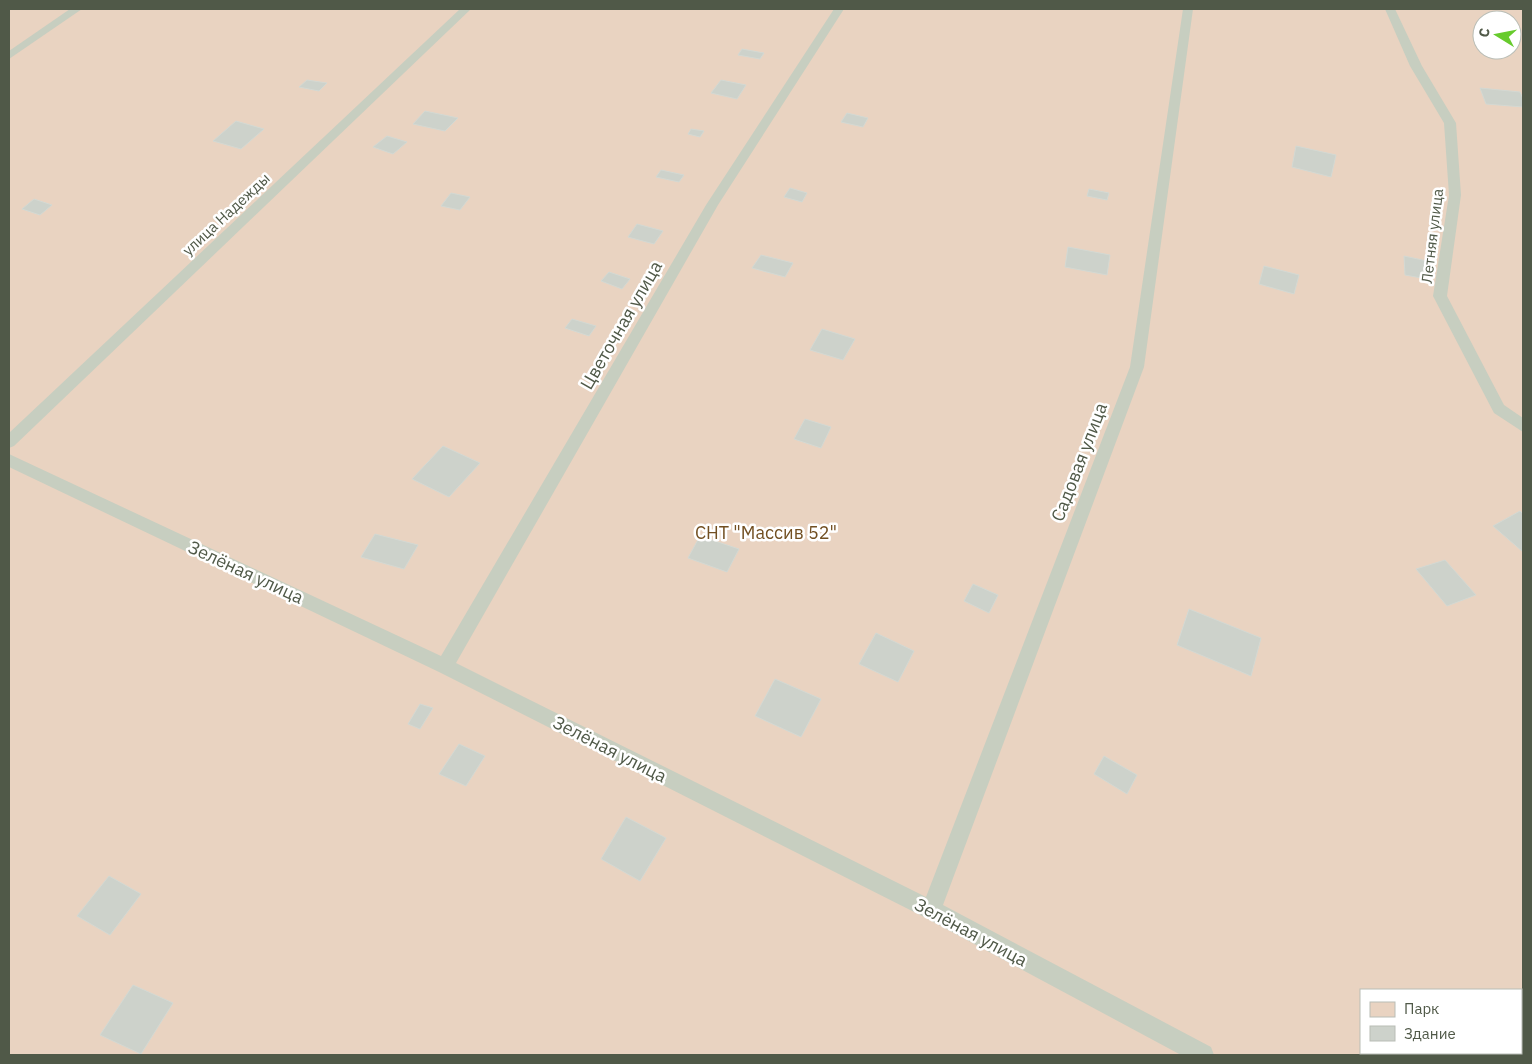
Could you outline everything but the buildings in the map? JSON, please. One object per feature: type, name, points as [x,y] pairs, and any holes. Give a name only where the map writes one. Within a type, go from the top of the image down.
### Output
[{"type":"lane","points":[[9,56],[77,9]]},
{"type":"lane","name":"улица Надежды","points":[[9,442],[466,9]]},
{"type":"lane","name":"Цветочная улица","points":[[445,666],[712,205],[838,9]]},
{"type":"lane","name":"Садовая улица","points":[[931,910],[1136,367],[1188,9]]},
{"type":"lane","name":"Летняя улица","points":[[1390,9],[1416,66],[1450,123],[1456,195],[1440,296],[1499,409],[1523,426]]},
{"type":"lane","name":"Зелёная улица","points":[[9,460],[445,666],[931,910],[1203,1055]]},
{"type":"green space","name":"СНТ \"Массив 52\"","points":[[9,9],[1523,9],[1523,1055],[9,1055]]}]
